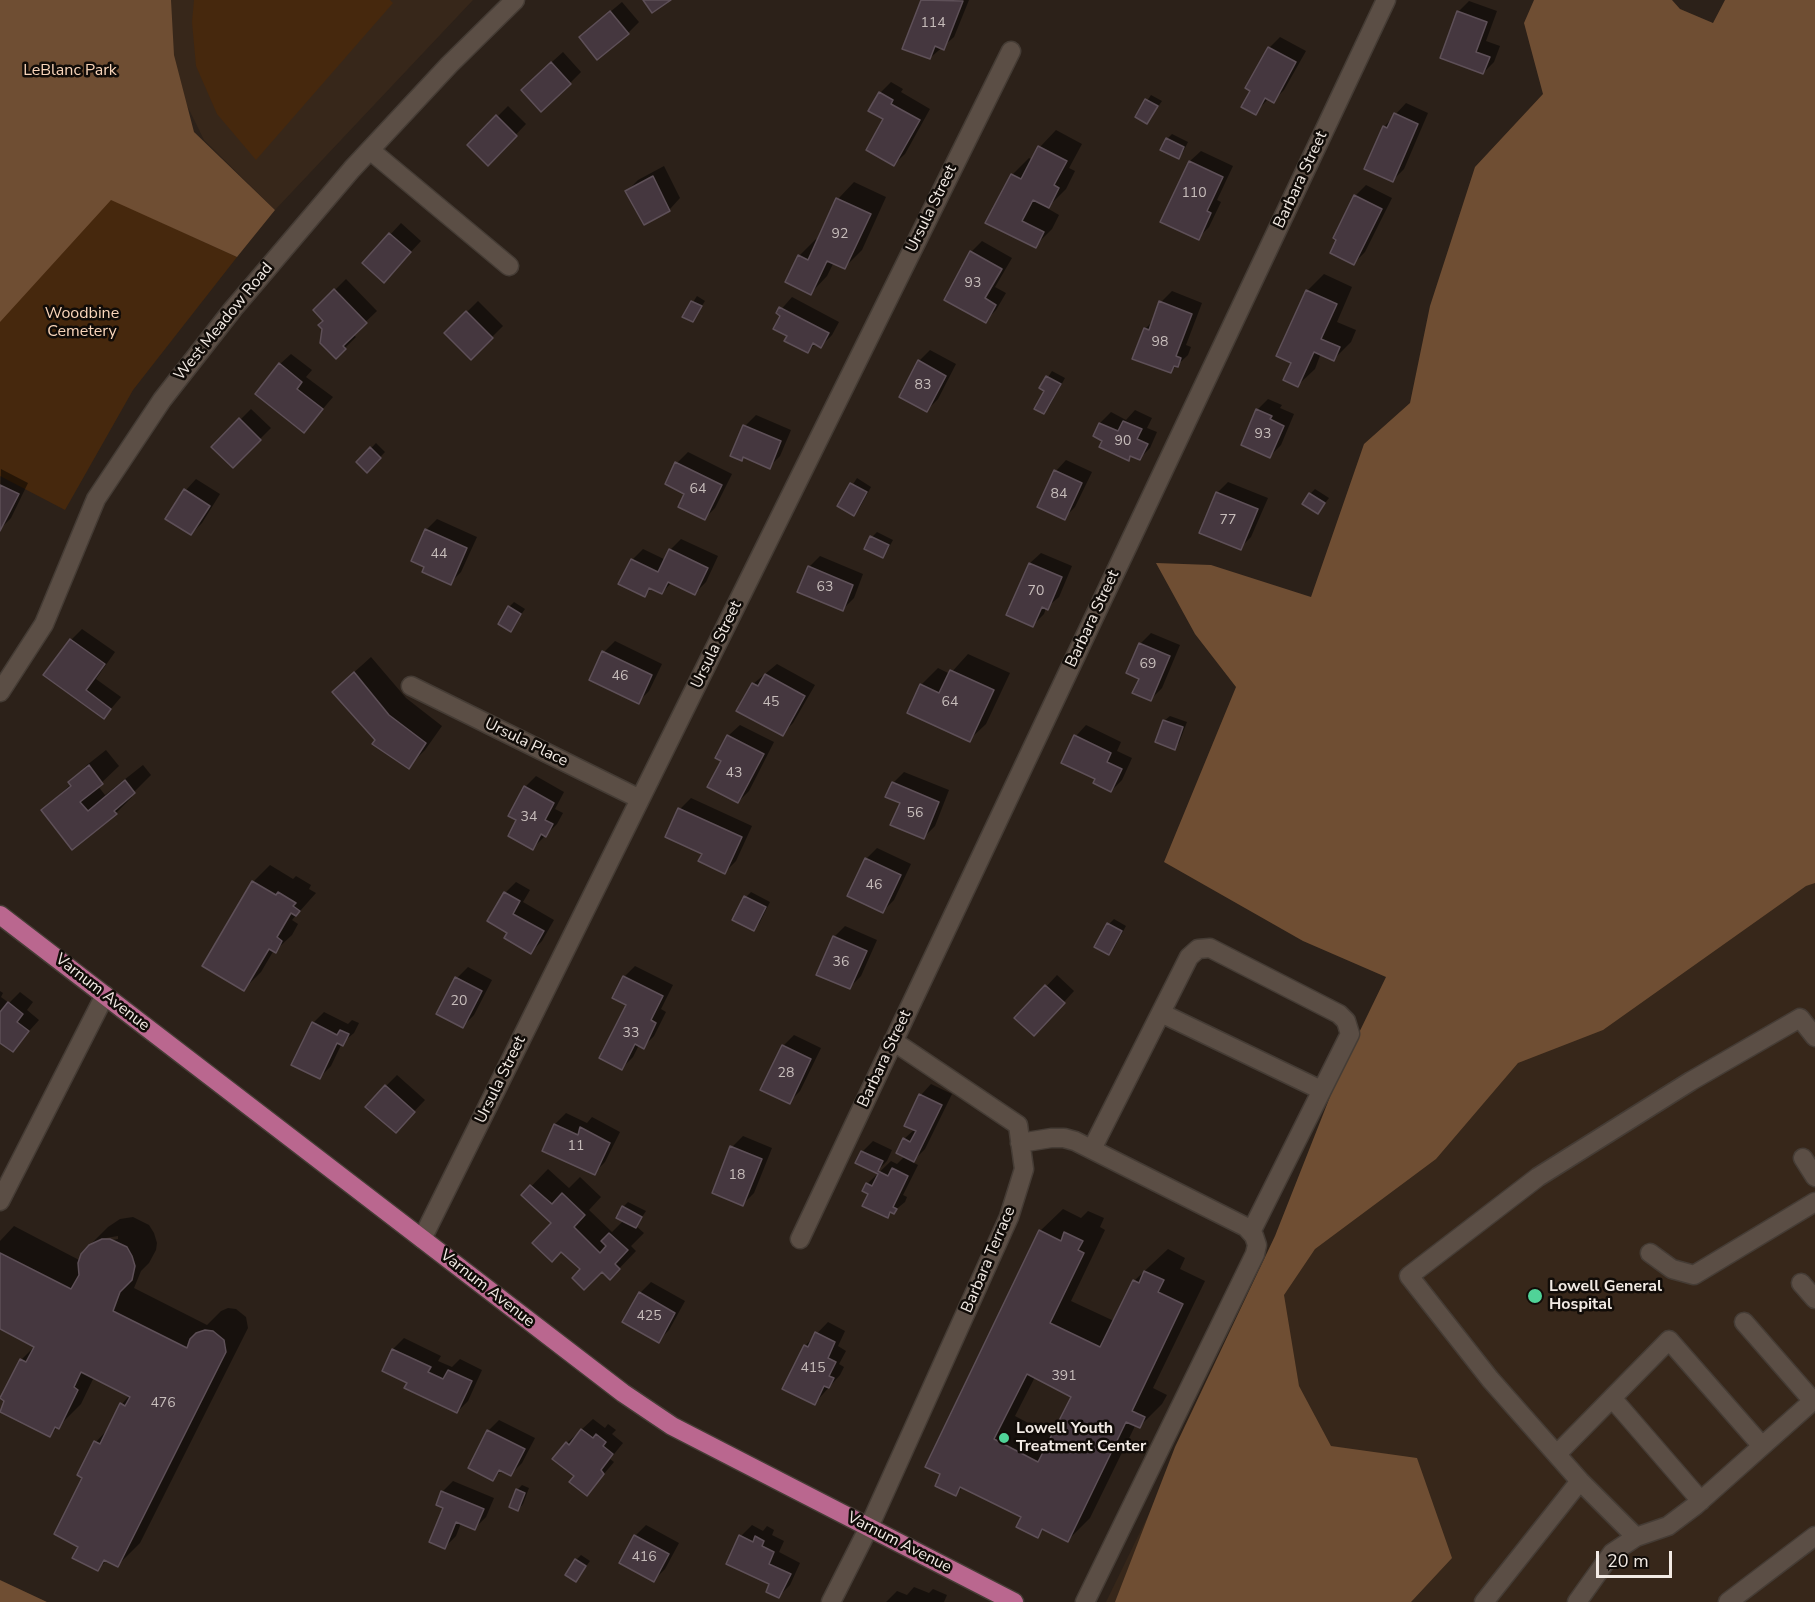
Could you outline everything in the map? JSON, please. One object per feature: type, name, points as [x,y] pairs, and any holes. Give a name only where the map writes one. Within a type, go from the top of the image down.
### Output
[{"type":"main road","name":"Varnum Avenue","points":[[0,915],[623,1393],[672,1426],[1014,1602]]},
{"type":"street","name":"Barbara Street","points":[[800,1239],[1386,0]]},
{"type":"street","name":"West Meadow Road","points":[[0,692],[44,624],[96,499],[162,400],[233,309],[370,150],[449,65],[513,1]]},
{"type":"street","name":"Ursula Street","points":[[422,1239],[1011,51]]},
{"type":"street","points":[[370,150],[509,266]]},
{"type":"street","name":"Ursula Place","points":[[411,686],[640,799]]},
{"type":"street","points":[[1092,1149],[1189,957],[1198,949],[1210,948],[1339,1014],[1346,1021],[1350,1034],[1251,1232]]},
{"type":"street","points":[[0,1201],[105,995]]},
{"type":"street","points":[[1161,1013],[1321,1090]]},
{"type":"street","points":[[1636,1538],[1580,1480],[1490,1379],[1409,1276],[1538,1177],[1691,1081],[1800,1018],[1815,1037]]},
{"type":"street","name":"Barbara Terrace","points":[[831,1602],[869,1527],[1009,1217],[1024,1169],[1018,1125],[893,1041]]},
{"type":"street","points":[[1020,1143],[1064,1138],[1092,1149],[1246,1227],[1257,1245],[1255,1254],[1085,1602]]},
{"type":"street","points":[[1803,1158],[1815,1177]]},
{"type":"street","points":[[1650,1253],[1672,1269],[1694,1275],[1815,1202]]},
{"type":"street","points":[[1801,1283],[1815,1299]]},
{"type":"street","points":[[1577,1602],[1612,1553],[1636,1538],[1668,1526],[1701,1501],[1814,1400],[1744,1322]]},
{"type":"street","points":[[1557,1454],[1670,1340],[1762,1446]]},
{"type":"street","points":[[1612,1398],[1701,1501]]},
{"type":"street","points":[[1484,1602],[1580,1480]]},
{"type":"street","points":[[1728,1602],[1815,1536]]},
{"type":"shaded area","points":[[135,0],[473,0],[275,210],[204,140]]},
{"type":"shaded area","name":"Lowell General Hospital","points":[[1815,581],[1815,1602],[1106,1602],[1404,990]]},
{"type":"green space","name":"LeBlanc Park","points":[[0,0],[171,0],[174,55],[194,132],[275,210],[237,257],[111,200],[0,322]]},
{"type":"green space","points":[[194,0],[390,0],[393,3],[256,160],[217,114],[196,66],[192,22]]},
{"type":"green space","points":[[1534,0],[1672,0],[1680,9],[1713,23],[1725,0],[1815,0],[1815,883],[1806,886],[1603,1030],[1518,1063],[1436,1159],[1315,1249],[1284,1295],[1299,1386],[1331,1446],[1417,1458],[1452,1558],[1411,1602],[1115,1602],[1175,1447],[1275,1236],[1339,1074],[1386,977],[1303,941],[1164,862],[1236,687],[1195,634],[1156,563],[1211,565],[1311,597],[1364,444],[1410,403],[1430,306],[1475,167],[1543,94],[1524,23]]},
{"type":"green space","name":"Woodbine Cemetery","points":[[111,199],[237,257],[133,390],[65,510],[0,476],[0,281]]},
{"type":"green space","points":[[0,1580],[47,1602],[0,1602]]},
{"type":"building","points":[[643,0],[671,0],[652,13]]},
{"type":"building","points":[[921,0],[963,1],[944,50],[935,46],[930,59],[902,49]]},
{"type":"building","points":[[610,11],[629,34],[597,60],[579,37]]},
{"type":"building","points":[[1457,11],[1487,22],[1476,52],[1490,57],[1483,74],[1440,58]]},
{"type":"building","points":[[1268,47],[1296,62],[1274,103],[1265,98],[1256,115],[1241,107],[1250,91],[1245,88]]},
{"type":"building","points":[[551,62],[571,84],[541,112],[521,90]]},
{"type":"building","points":[[879,92],[893,100],[891,104],[920,120],[894,166],[866,150],[883,119],[868,111]]},
{"type":"building","points":[[1145,99],[1158,106],[1147,124],[1135,117]]},
{"type":"building","points":[[1394,113],[1418,124],[1393,182],[1364,169],[1383,126],[1387,128]]},
{"type":"building","points":[[496,115],[517,136],[488,166],[467,145]]},
{"type":"building","points":[[1166,138],[1184,147],[1179,159],[1160,150]]},
{"type":"building","points":[[1038,146],[1067,161],[1054,185],[1059,188],[1049,208],[1033,200],[1022,221],[1044,232],[1036,248],[985,223],[1011,174],[1021,179]]},
{"type":"building","points":[[1189,161],[1223,177],[1207,211],[1211,213],[1199,240],[1160,222]]},
{"type":"building","points":[[653,176],[670,211],[644,225],[625,191]]},
{"type":"building","points":[[1354,195],[1382,209],[1354,265],[1330,253],[1336,240],[1333,238]]},
{"type":"building","points":[[836,198],[871,214],[845,269],[827,261],[811,295],[785,282],[798,255],[808,260]]},
{"type":"building","points":[[389,233],[411,252],[384,283],[362,263]]},
{"type":"building","points":[[970,251],[1002,269],[985,298],[996,305],[986,323],[944,300]]},
{"type":"building","points":[[334,289],[367,323],[343,346],[346,349],[336,359],[320,343],[322,329],[318,325],[323,321],[313,310]]},
{"type":"building","points":[[1306,290],[1337,304],[1321,339],[1340,347],[1334,361],[1314,352],[1298,387],[1283,380],[1291,363],[1276,356]]},
{"type":"building","points":[[691,301],[702,306],[693,322],[682,317]]},
{"type":"building","points":[[1159,301],[1192,314],[1176,356],[1181,358],[1178,367],[1174,366],[1171,373],[1132,359],[1144,328],[1149,330]]},
{"type":"building","points":[[779,307],[829,333],[821,348],[813,343],[808,353],[784,341],[787,336],[773,329],[780,316],[776,313]]},
{"type":"building","points":[[466,311],[493,338],[471,360],[444,333]]},
{"type":"building","points":[[918,360],[946,376],[927,412],[899,397]]},
{"type":"building","points":[[279,363],[302,382],[297,389],[323,409],[304,433],[255,394]]},
{"type":"building","points":[[1046,376],[1061,384],[1044,414],[1034,409],[1044,391],[1039,388]]},
{"type":"building","points":[[1256,409],[1272,416],[1270,419],[1284,426],[1270,458],[1241,445]]},
{"type":"building","points":[[239,418],[261,440],[233,468],[211,447]]},
{"type":"building","points":[[1123,421],[1142,429],[1137,439],[1148,444],[1140,460],[1130,456],[1129,461],[1099,447],[1102,441],[1093,436],[1099,423],[1118,431]]},
{"type":"building","points":[[743,425],[781,441],[770,469],[743,457],[742,461],[730,456]]},
{"type":"building","points":[[370,447],[381,458],[367,473],[356,462]]},
{"type":"building","points":[[675,462],[722,485],[705,520],[678,507],[684,494],[665,484]]},
{"type":"building","points":[[1054,470],[1082,483],[1065,520],[1037,507]]},
{"type":"building","points":[[850,483],[867,492],[854,516],[837,506]]},
{"type":"building","points":[[0,485],[19,494],[0,531]]},
{"type":"building","points":[[184,489],[210,506],[191,535],[165,519]]},
{"type":"building","points":[[1216,492],[1258,509],[1241,550],[1199,533]]},
{"type":"building","points":[[1309,493],[1325,503],[1318,514],[1302,504]]},
{"type":"building","points":[[425,529],[467,548],[451,585],[422,572],[424,567],[411,561]]},
{"type":"building","points":[[870,536],[889,545],[883,558],[864,549]]},
{"type":"building","points":[[669,549],[708,568],[695,595],[668,582],[662,594],[649,588],[645,597],[618,584],[631,559],[658,572]]},
{"type":"building","points":[[1029,563],[1062,577],[1048,610],[1042,607],[1033,627],[1006,615]]},
{"type":"building","points":[[808,566],[853,585],[843,611],[797,592]]},
{"type":"building","points":[[508,606],[521,614],[511,632],[498,624]]},
{"type":"building","points":[[70,639],[105,664],[86,690],[111,709],[104,719],[43,675]]},
{"type":"building","points":[[1139,643],[1170,656],[1151,701],[1132,693],[1139,679],[1126,673]]},
{"type":"building","points":[[602,651],[652,675],[639,704],[589,680]]},
{"type":"building","points":[[950,670],[994,690],[970,742],[907,713],[920,684],[939,693]]},
{"type":"building","points":[[354,672],[389,715],[426,743],[409,769],[372,744],[375,740],[332,692]]},
{"type":"building","points":[[765,674],[805,696],[783,736],[736,711],[752,683],[758,686]]},
{"type":"building","points":[[1163,720],[1183,727],[1175,750],[1155,742]]},
{"type":"building","points":[[727,735],[764,754],[738,803],[707,787],[721,761],[715,758]]},
{"type":"building","points":[[1074,735],[1111,753],[1107,762],[1122,769],[1111,792],[1093,783],[1095,779],[1061,763]]},
{"type":"building","points":[[89,765],[103,784],[80,802],[88,811],[125,780],[135,793],[114,811],[117,814],[72,850],[41,810],[71,786],[68,782]]},
{"type":"building","points":[[892,782],[939,802],[924,839],[890,825],[900,803],[885,797]]},
{"type":"building","points":[[524,786],[554,803],[545,820],[553,824],[546,837],[541,834],[533,850],[508,836],[516,820],[508,816]]},
{"type":"building","points":[[678,808],[742,837],[725,874],[698,861],[702,854],[665,837]]},
{"type":"building","points":[[865,858],[901,875],[883,913],[847,896]]},
{"type":"building","points":[[252,881],[296,903],[293,906],[300,911],[296,916],[291,913],[277,937],[282,941],[276,953],[269,949],[244,991],[202,966]]},
{"type":"building","points":[[504,892],[520,901],[513,914],[544,931],[531,954],[504,938],[507,933],[487,921]]},
{"type":"building","points":[[744,896],[766,907],[754,931],[732,920]]},
{"type":"building","points":[[1107,923],[1122,931],[1109,955],[1094,947]]},
{"type":"building","points":[[833,936],[867,951],[850,989],[816,975]]},
{"type":"building","points":[[623,976],[663,996],[651,1020],[656,1023],[644,1049],[635,1044],[622,1070],[599,1058],[626,1005],[612,998]]},
{"type":"building","points":[[455,977],[482,991],[463,1028],[436,1014]]},
{"type":"building","points":[[1045,985],[1065,1003],[1034,1036],[1014,1018]]},
{"type":"building","points":[[8,1002],[23,1014],[17,1022],[29,1031],[13,1052],[0,1043],[0,1012]]},
{"type":"building","points":[[312,1022],[337,1035],[340,1030],[349,1034],[343,1046],[337,1043],[320,1079],[291,1065]]},
{"type":"building","points":[[782,1045],[811,1059],[790,1104],[760,1090]]},
{"type":"building","points":[[385,1085],[415,1112],[396,1133],[365,1107]]},
{"type":"building","points":[[919,1094],[942,1105],[914,1162],[896,1153],[903,1138],[910,1142],[916,1131],[904,1126]]},
{"type":"building","points":[[554,1124],[578,1135],[580,1127],[610,1143],[595,1175],[542,1151]]},
{"type":"building","points":[[730,1146],[762,1159],[743,1206],[712,1193]]},
{"type":"building","points":[[861,1151],[883,1161],[878,1171],[888,1176],[892,1168],[908,1176],[893,1207],[897,1209],[894,1214],[890,1212],[888,1218],[862,1206],[868,1194],[862,1191],[866,1183],[872,1186],[878,1174],[855,1163]]},
{"type":"building","points":[[530,1185],[552,1204],[562,1193],[585,1215],[574,1227],[600,1253],[606,1246],[601,1241],[609,1233],[628,1250],[615,1264],[620,1269],[610,1280],[602,1272],[584,1290],[572,1278],[580,1269],[561,1252],[552,1262],[532,1243],[551,1223],[521,1195]]},
{"type":"building","points":[[622,1206],[642,1217],[636,1228],[616,1218]]},
{"type":"building","points":[[1039,1230],[1061,1241],[1064,1232],[1083,1241],[1078,1250],[1084,1253],[1050,1323],[1100,1347],[1133,1280],[1139,1283],[1144,1271],[1164,1280],[1158,1292],[1183,1304],[1132,1411],[1145,1417],[1140,1428],[1126,1422],[1068,1542],[1042,1529],[1038,1538],[1016,1527],[1021,1517],[960,1487],[956,1496],[935,1486],[940,1474],[925,1467]],"holes":[[[1027,1374],[1071,1397],[1038,1462],[994,1439]]]},
{"type":"building","points":[[102,1239],[110,1239],[127,1247],[135,1266],[132,1280],[120,1292],[113,1311],[187,1348],[190,1339],[196,1333],[205,1330],[213,1331],[224,1340],[226,1352],[118,1567],[104,1560],[98,1571],[72,1558],[78,1547],[54,1534],[82,1478],[77,1475],[94,1441],[100,1444],[120,1403],[125,1406],[130,1397],[81,1372],[74,1387],[78,1390],[59,1429],[55,1427],[50,1437],[0,1412],[4,1401],[0,1398],[20,1359],[26,1362],[34,1347],[0,1329],[0,1253],[71,1289],[79,1275],[78,1263],[81,1254],[89,1245]]},
{"type":"building","points":[[639,1292],[675,1313],[659,1343],[622,1322]]},
{"type":"building","points":[[815,1332],[835,1342],[828,1358],[836,1362],[829,1376],[834,1378],[829,1388],[824,1386],[815,1405],[782,1389],[804,1345],[808,1347]]},
{"type":"building","points":[[392,1349],[431,1367],[428,1372],[443,1379],[448,1370],[472,1381],[457,1413],[404,1388],[407,1383],[382,1371]]},
{"type":"building","points":[[581,1429],[593,1438],[596,1434],[606,1442],[603,1446],[613,1454],[601,1470],[604,1474],[587,1496],[569,1482],[574,1476],[552,1459],[566,1442],[569,1445]]},
{"type":"building","points":[[487,1430],[525,1449],[511,1476],[499,1470],[493,1481],[468,1468]]},
{"type":"building","points":[[516,1489],[525,1493],[518,1511],[509,1507]]},
{"type":"building","points":[[441,1491],[484,1509],[475,1530],[456,1522],[445,1549],[429,1542],[443,1508],[436,1505]]},
{"type":"building","points":[[634,1535],[669,1554],[654,1582],[619,1563]]},
{"type":"building","points":[[739,1535],[753,1542],[755,1536],[764,1541],[762,1546],[774,1552],[769,1564],[791,1574],[779,1598],[766,1592],[769,1584],[726,1564]]},
{"type":"building","points":[[575,1559],[586,1566],[576,1582],[565,1575]]},
{"type":"place","name":"Lowell General Hospital","points":[[1535,1296]]},
{"type":"place","name":"Lowell Youth Treatment Center","points":[[1004,1438]]}]
